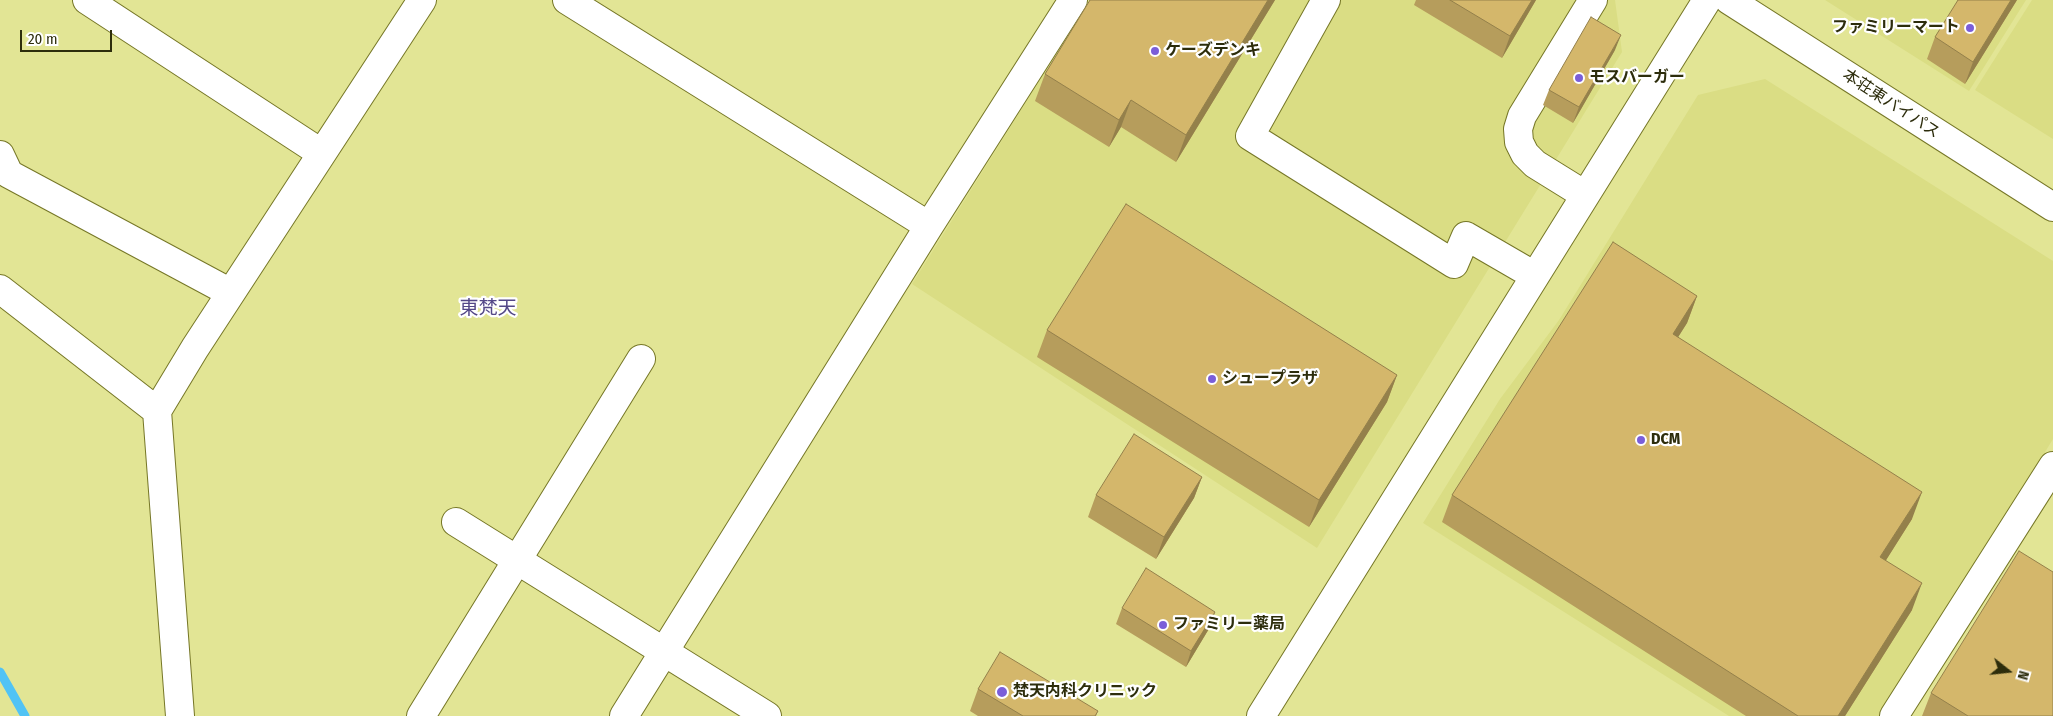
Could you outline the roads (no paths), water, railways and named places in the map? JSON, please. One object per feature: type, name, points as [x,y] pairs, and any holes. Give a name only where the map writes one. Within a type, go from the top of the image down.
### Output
[{"type":"main road","points":[[87,0],[321,153]]},
{"type":"main road","points":[[180,716],[157,411],[321,153],[422,0]]},
{"type":"main road","points":[[568,0],[929,226]]},
{"type":"main road","points":[[1326,0],[1250,136],[1454,264],[1466,236],[1535,276]]},
{"type":"main road","points":[[1585,195],[1535,164],[1525,154],[1518,142],[1518,130],[1522,116],[1593,0]]},
{"type":"main road","points":[[1260,716],[1707,0]]},
{"type":"main road","name":"本荘東バイパス","points":[[1729,0],[2053,207]]},
{"type":"main road","points":[[624,716],[1069,1]]},
{"type":"main road","points":[[0,154],[9,174],[231,293]]},
{"type":"main road","points":[[0,289],[157,411]]},
{"type":"main road","points":[[421,716],[641,359]]},
{"type":"main road","points":[[1894,716],[2053,466]]},
{"type":"main road","points":[[456,522],[767,716]]},
{"type":"main road","points":[[2000,549],[2024,563]]},
{"type":"waterway","points":[[0,672],[25,716]]},
{"type":"place","name":"ファミリーマート","points":[[1970,28]]},
{"type":"place","name":"ケーズデンキ","points":[[1155,51]]},
{"type":"place","name":"モスバーガー","points":[[1579,78]]},
{"type":"place","name":"シュープラザ","points":[[1212,379]]},
{"type":"place","name":"DCM","points":[[1641,440]]},
{"type":"place","name":"ファミリー薬局","points":[[1163,625]]},
{"type":"place","name":"梵天内科クリニック","points":[[1002,692]]},
{"type":"district","name":"東梵天","points":[[488,309]]}]
